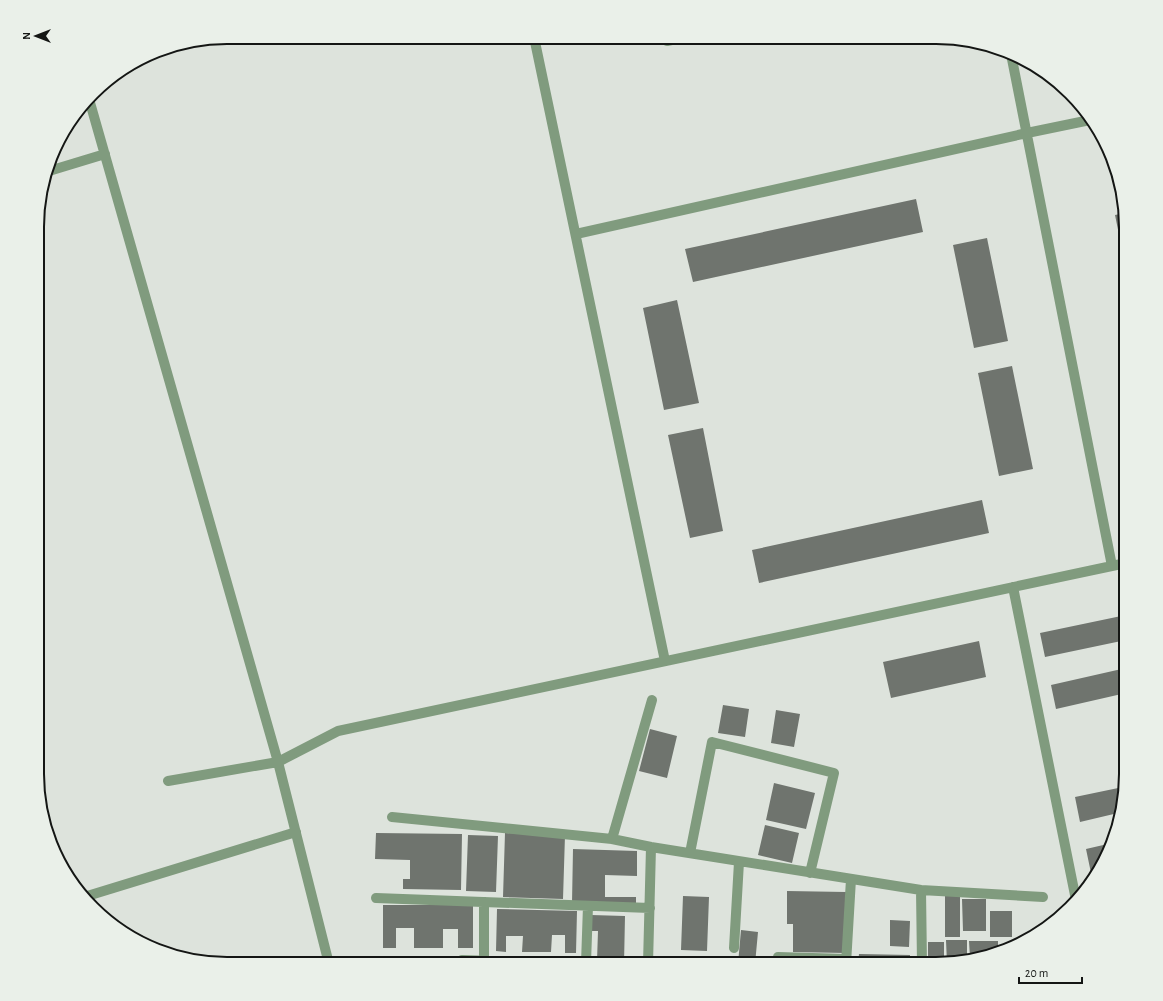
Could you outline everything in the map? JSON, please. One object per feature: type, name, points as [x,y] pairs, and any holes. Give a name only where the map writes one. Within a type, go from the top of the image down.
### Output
[{"type":"street","points":[[535,44],[665,661]]},
{"type":"street","points":[[1012,61],[1112,566]]},
{"type":"street","points":[[91,104],[278,762],[327,957]]},
{"type":"street","points":[[576,234],[1085,121]]},
{"type":"street","points":[[53,171],[105,154]]},
{"type":"street","points":[[168,782],[278,762],[338,731],[1119,564]]},
{"type":"street","points":[[1013,587],[1075,894]]},
{"type":"street","points":[[612,839],[652,700]]},
{"type":"street","points":[[690,854],[712,742],[834,773],[810,872]]},
{"type":"street","points":[[392,817],[612,839],[690,854],[921,890],[1043,897]]},
{"type":"street","points":[[89,895],[296,832]]},
{"type":"street","points":[[648,957],[651,847]]},
{"type":"street","points":[[734,948],[739,862]]},
{"type":"street","points":[[846,957],[851,879]]},
{"type":"street","points":[[921,890],[922,957]]},
{"type":"street","points":[[376,898],[650,908]]},
{"type":"street","points":[[484,902],[484,957]]},
{"type":"street","points":[[586,957],[588,906]]},
{"type":"building","points":[[916,199],[923,232],[693,282],[685,249]]},
{"type":"building","points":[[1119,214],[1119,235],[1115,215]]},
{"type":"building","points":[[987,238],[1008,341],[974,348],[953,245]]},
{"type":"building","points":[[677,300],[699,403],[664,410],[643,308]]},
{"type":"building","points":[[1012,366],[1033,469],[999,476],[978,373]]},
{"type":"building","points":[[703,428],[723,531],[690,538],[668,435]]},
{"type":"building","points":[[982,500],[989,533],[759,583],[752,550]]},
{"type":"building","points":[[1119,616],[1119,641],[1045,657],[1040,633]]},
{"type":"building","points":[[979,641],[986,677],[891,698],[883,662]]},
{"type":"building","points":[[1119,670],[1119,695],[1056,709],[1051,685]]},
{"type":"building","points":[[723,705],[749,709],[745,737],[718,733]]},
{"type":"building","points":[[776,710],[800,714],[794,747],[771,743]]},
{"type":"building","points":[[650,729],[677,736],[667,778],[639,771]]},
{"type":"building","points":[[774,783],[815,793],[806,829],[766,820]]},
{"type":"building","points":[[1119,788],[1114,814],[1080,822],[1075,797]]},
{"type":"building","points":[[765,825],[799,833],[792,863],[758,855]]},
{"type":"building","points":[[376,833],[462,834],[461,890],[403,889],[403,879],[410,879],[410,860],[375,859]]},
{"type":"building","points":[[505,833],[565,835],[563,899],[503,897]]},
{"type":"building","points":[[468,835],[498,836],[496,892],[466,891]]},
{"type":"building","points":[[1105,845],[1091,872],[1086,849]]},
{"type":"building","points":[[573,849],[637,851],[637,876],[605,875],[605,897],[636,897],[636,905],[572,903]]},
{"type":"building","points":[[787,891],[846,892],[845,953],[793,952],[793,924],[787,924]]},
{"type":"building","points":[[683,896],[709,897],[707,951],[681,950]]},
{"type":"building","points":[[945,896],[960,896],[960,937],[945,937]]},
{"type":"building","points":[[962,899],[986,899],[986,931],[963,931]]},
{"type":"building","points":[[383,905],[473,905],[473,948],[458,948],[458,929],[443,929],[443,948],[414,948],[414,928],[396,928],[396,948],[383,948]]},
{"type":"building","points":[[497,909],[577,911],[576,953],[565,953],[565,935],[552,935],[551,952],[522,952],[523,936],[506,936],[506,952],[496,951]]},
{"type":"building","points":[[990,911],[1012,911],[1012,937],[990,937]]},
{"type":"building","points":[[591,915],[625,916],[624,957],[597,957],[598,931],[591,931]]},
{"type":"building","points":[[890,920],[910,921],[909,947],[890,946]]},
{"type":"building","points":[[741,930],[758,932],[756,957],[739,957]]},
{"type":"building","points":[[946,940],[967,940],[967,954],[947,957]]},
{"type":"building","points":[[969,941],[998,941],[998,946],[984,951],[970,953]]},
{"type":"building","points":[[928,942],[944,942],[944,957],[928,957]]},
{"type":"building","points":[[859,954],[910,955],[910,957],[859,957]]},
{"type":"building","points":[[403,956],[453,957],[403,957]]}]
